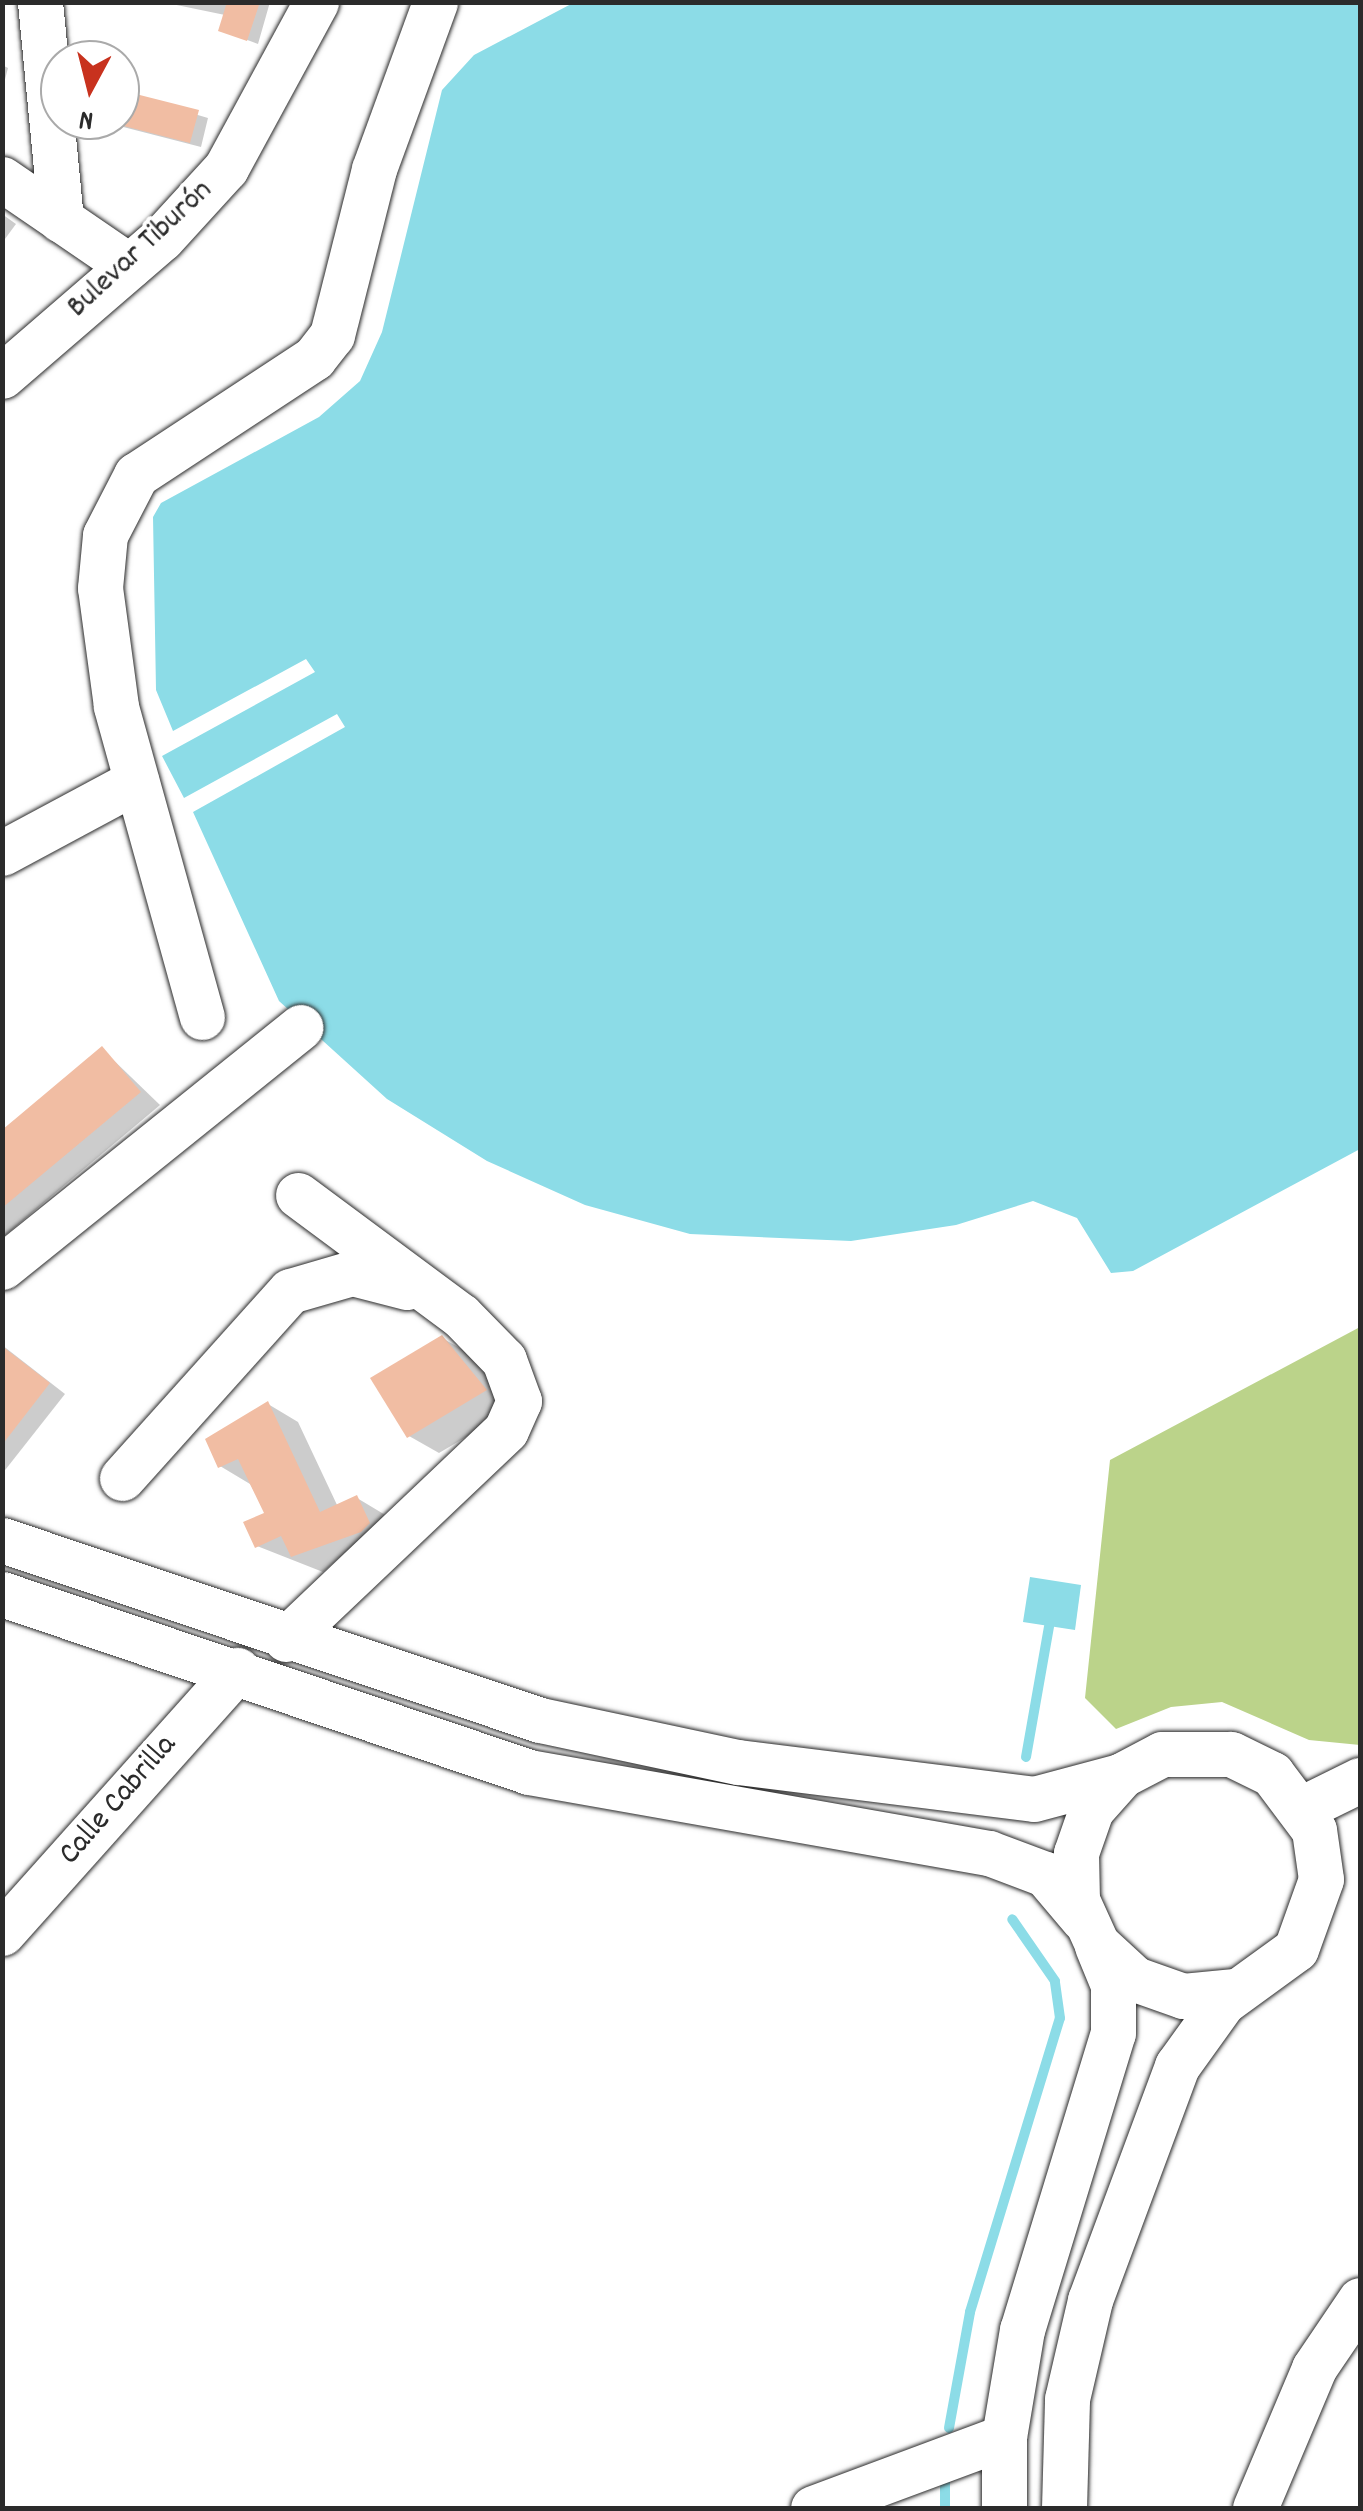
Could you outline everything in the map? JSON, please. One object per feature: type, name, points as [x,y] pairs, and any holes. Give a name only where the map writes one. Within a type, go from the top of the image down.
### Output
[{"type":"street","points":[[40,2],[61,220]]},
{"type":"street","name":"Bulevar Tiburón","points":[[2,376],[192,208],[247,138],[316,2]]},
{"type":"street","points":[[202,1017],[136,780],[103,634],[102,556],[116,508],[168,448],[314,358],[332,335],[374,169],[441,8]]},
{"type":"street","points":[[2,179],[129,266]]},
{"type":"street","points":[[2,853],[136,780]]},
{"type":"street","points":[[2,1267],[300,1027]]},
{"type":"street","points":[[286,1638],[506,1430],[519,1402],[504,1360],[428,1292],[298,1195]]},
{"type":"street","points":[[122,1478],[290,1291],[352,1273],[428,1292]]},
{"type":"street","points":[[2,1540],[540,1720],[738,1762],[1034,1799],[1086,1792],[1162,1754],[1208,1750],[1252,1762],[1303,1808],[1320,1854],[1318,1904],[1296,1949],[1235,1991],[1177,2066],[1090,2300],[1067,2398],[1064,2508]]},
{"type":"street","points":[[2,1594],[529,1772],[989,1853],[1045,1874],[1090,1933],[1158,1990],[1235,1991]]},
{"type":"street","name":"Calle Cabrilla","points":[[2,1933],[236,1670]]},
{"type":"street","points":[[1004,2508],[1004,2437],[1022,2330],[1114,2033],[1113,1985],[1090,1933],[1076,1853],[1091,1810],[1122,1775]]},
{"type":"street","points":[[1303,1808],[1360,1780]]},
{"type":"street","points":[[1255,2508],[1314,2368],[1360,2300]]},
{"type":"street","points":[[812,2508],[1004,2437]]},
{"type":"green space","points":[[1360,1327],[1360,1745],[1309,1740],[1222,1702],[1171,1707],[1116,1729],[1085,1698],[1110,1460]]},
{"type":"water","points":[[573,3],[1360,3],[1360,1149],[1133,1271],[1111,1273],[1077,1218],[1033,1201],[956,1225],[851,1241],[690,1234],[585,1205],[487,1161],[387,1099],[279,1001],[193,812],[345,727],[337,714],[184,798],[162,756],[315,672],[306,659],[173,731],[156,690],[153,517],[161,503],[319,417],[360,381],[382,332],[442,90],[474,55]]},
{"type":"water","points":[[1030,1577],[1081,1585],[1075,1630],[1023,1622]]},
{"type":"building","points":[[227,2],[260,2],[247,41],[218,31]]},
{"type":"building","points":[[140,95],[199,110],[190,143],[140,130]]},
{"type":"building","points":[[102,1046],[141,1092],[2,1208],[2,1130]]},
{"type":"building","points":[[442,1335],[487,1390],[407,1438],[370,1378]]},
{"type":"building","points":[[2,1346],[50,1383],[2,1445]]},
{"type":"building","points":[[268,1401],[320,1512],[357,1495],[370,1523],[361,1532],[291,1557],[281,1536],[255,1548],[243,1522],[264,1513],[238,1459],[218,1468],[205,1439]]},
{"type":"waterway","points":[[1026,1757],[1049,1626]]},
{"type":"waterway","points":[[949,2428],[970,2312],[1060,2018],[1055,1981],[1012,1919]]},
{"type":"waterway","points":[[945,2477],[945,2508]]}]
